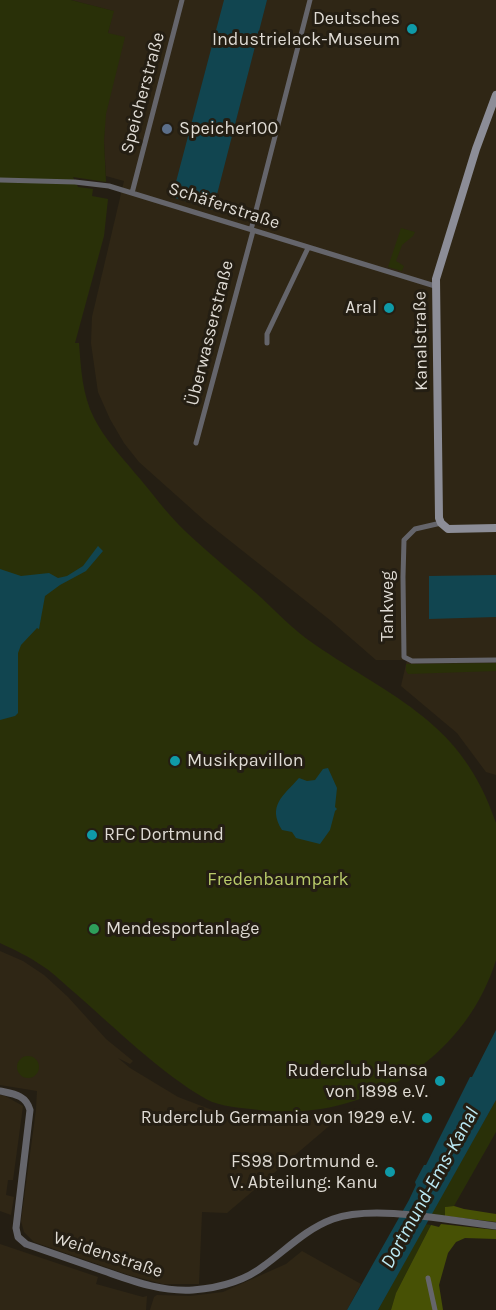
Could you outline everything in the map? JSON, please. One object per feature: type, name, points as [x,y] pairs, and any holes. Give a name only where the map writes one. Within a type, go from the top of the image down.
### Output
[{"type":"main road","name":"Kanalstraße","points":[[441,524],[439,518],[435,286],[454,218],[496,95]]},
{"type":"main road","points":[[441,524],[448,529],[496,528]]},
{"type":"street","name":"Speicherstraße","points":[[132,193],[182,0]]},
{"type":"street","name":"Überwasserstraße","points":[[196,443],[310,0]]},
{"type":"street","name":"Schäferstraße","points":[[0,180],[109,186],[435,286]]},
{"type":"street","points":[[267,343],[267,334],[308,248]]},
{"type":"street","name":"Tankweg","points":[[441,524],[415,529],[404,540],[402,577],[404,657],[412,662],[496,660]]},
{"type":"street","name":"Weidenstraße","points":[[0,1091],[21,1096],[27,1101],[30,1110],[16,1228],[18,1237],[26,1244],[145,1285],[194,1290],[219,1287],[252,1274],[299,1238],[325,1222],[351,1214],[386,1214],[496,1226]]},
{"type":"street","points":[[428,1278],[435,1310]]},
{"type":"shaded area","points":[[71,0],[496,0],[496,775],[486,772],[457,733],[401,686],[407,660],[376,660],[330,620],[205,521],[139,462],[124,443],[110,419],[98,392],[91,343],[92,317],[124,181],[106,176],[104,141],[108,33],[113,11]]},
{"type":"shaded area","points":[[0,951],[23,961],[44,975],[68,997],[106,1039],[133,1061],[130,1064],[118,1058],[130,1068],[178,1097],[220,1113],[248,1118],[304,1121],[331,1116],[335,1121],[227,1213],[202,1212],[199,1284],[163,1284],[129,1275],[34,1242],[24,1232],[21,1221],[37,1091],[0,1085]]},
{"type":"shaded area","points":[[0,1095],[23,1106],[13,1180],[8,1180],[6,1195],[14,1197],[11,1215],[0,1211]]},
{"type":"shaded area","points":[[0,1244],[98,1277],[96,1284],[143,1297],[147,1296],[146,1310],[0,1310]]},
{"type":"shaded area","points":[[302,1251],[361,1284],[347,1310],[150,1310],[154,1297],[157,1295],[190,1296],[223,1292],[286,1264]]},
{"type":"green space","name":"Fredenbaumpark","points":[[0,0],[71,0],[114,11],[108,33],[125,37],[106,114],[104,141],[106,182],[73,177],[78,187],[93,189],[92,196],[108,199],[104,236],[75,343],[79,343],[87,400],[98,425],[112,446],[165,509],[202,547],[306,638],[398,698],[445,736],[465,760],[482,788],[496,823],[496,960],[481,996],[461,1027],[435,1055],[405,1077],[372,1095],[336,1106],[298,1111],[246,1109],[212,1102],[172,1077],[48,970],[0,943]]},
{"type":"green space","points":[[401,228],[415,232],[402,245],[396,261],[404,266],[402,271],[388,267]]},
{"type":"green space","points":[[496,663],[496,671],[408,674],[406,671],[406,664]]},
{"type":"green space","points":[[24,1056],[32,1056],[39,1063],[39,1071],[32,1078],[24,1078],[17,1071],[17,1063]]},
{"type":"green space","points":[[496,1100],[496,1132],[454,1206],[445,1207],[445,1216],[431,1214]]},
{"type":"green space","points":[[454,1206],[496,1214],[496,1222],[445,1216],[445,1207]]},
{"type":"green space","points":[[425,1224],[431,1225],[396,1293],[391,1310],[378,1310]]},
{"type":"green space","points":[[441,1224],[496,1230],[496,1239],[465,1238],[456,1242],[448,1253],[439,1285],[443,1310],[391,1310],[396,1293],[431,1225],[439,1227]]},
{"type":"water","points":[[224,0],[267,0],[213,210],[172,197]]},
{"type":"water","points":[[98,546],[103,551],[86,571],[45,596],[39,629],[37,628],[21,645],[18,653],[18,713],[0,720],[0,569],[21,576],[49,573],[58,578],[67,576],[83,566]]},
{"type":"water","points":[[496,575],[496,617],[429,619],[429,576]]},
{"type":"water","points":[[328,768],[337,788],[335,807],[337,809],[330,830],[320,844],[296,838],[292,832],[282,830],[276,814],[283,796],[299,778],[307,781],[315,780],[323,769]]},
{"type":"water","name":"Dortmund-Ems-Kanal","points":[[496,1030],[496,1100],[378,1310],[347,1310],[409,1200],[416,1185],[415,1182]]},
{"type":"place","name":"Deutsches Industrielack-Museum","points":[[412,29]]},
{"type":"place","name":"Speicher100","points":[[167,129]]},
{"type":"place","name":"Aral","points":[[389,308]]},
{"type":"place","name":"Musikpavillon","points":[[175,761]]},
{"type":"place","name":"RFC Dortmund","points":[[92,835]]},
{"type":"place","name":"Mendesportanlage","points":[[94,929]]},
{"type":"place","name":"Ruderclub Hansa von 1898 e.V.","points":[[440,1081]]},
{"type":"place","name":"Ruderclub Germania von 1929 e.V.","points":[[427,1118]]},
{"type":"place","name":"FS98 Dortmund e. V. Abteilung: Kanu","points":[[390,1172]]}]
